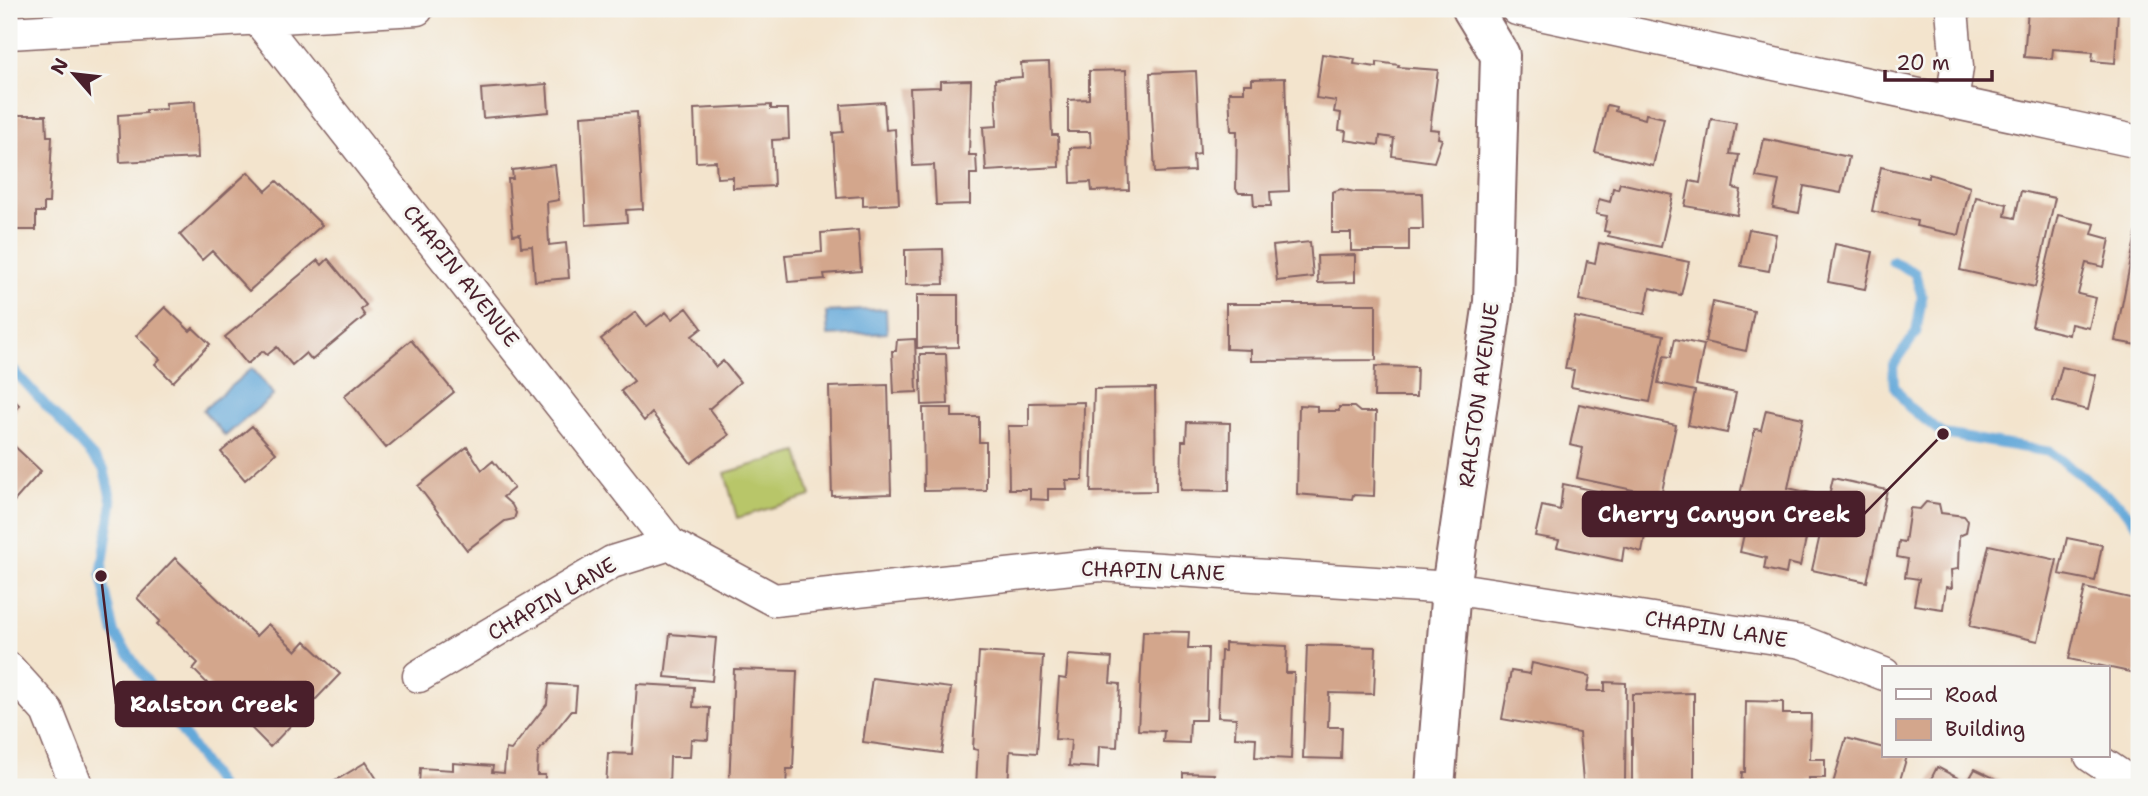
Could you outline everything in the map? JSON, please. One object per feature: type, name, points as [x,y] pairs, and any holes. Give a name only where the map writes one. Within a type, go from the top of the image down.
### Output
[{"type":"street","points":[[9,33],[255,14],[416,9]]},
{"type":"street","name":"RALSTON AVENUE","points":[[1435,787],[1451,588],[1493,302],[1500,55],[1472,9]]},
{"type":"street","points":[[1517,9],[2139,142]]},
{"type":"street","points":[[1952,9],[1957,66],[1952,103]]},
{"type":"street","name":"CHAPIN AVENUE","points":[[255,14],[670,544]]},
{"type":"street","name":"CHAPIN LANE","points":[[419,676],[612,562],[670,544],[774,600],[1100,565],[1451,588],[1802,642],[1882,673]]},
{"type":"street","points":[[9,669],[47,711],[77,787]]},
{"type":"street","points":[[2094,758],[2137,787]]},
{"type":"green space","points":[[798,452],[811,496],[737,518],[725,473]]},
{"type":"water","points":[[886,309],[887,333],[828,336],[826,312]]},
{"type":"water","points":[[252,368],[274,395],[225,436],[203,410]]},
{"type":"building","points":[[2028,9],[2118,9],[2115,63],[2092,61],[2093,52],[2053,49],[2052,59],[2024,57]]},
{"type":"building","points":[[1322,54],[1355,59],[1354,64],[1377,67],[1377,62],[1399,65],[1398,67],[1438,70],[1430,129],[1439,130],[1438,138],[1442,139],[1434,162],[1392,156],[1394,138],[1380,136],[1379,145],[1345,140],[1346,131],[1339,130],[1341,113],[1334,112],[1336,101],[1316,98]]},
{"type":"building","points":[[1049,62],[1052,135],[1058,135],[1059,167],[986,171],[983,127],[997,126],[995,79],[1022,77],[1021,63]]},
{"type":"building","points":[[1126,70],[1129,190],[1092,191],[1091,182],[1071,183],[1070,148],[1091,147],[1090,132],[1068,132],[1068,100],[1089,99],[1089,71]]},
{"type":"building","points":[[1196,71],[1200,154],[1193,155],[1194,171],[1155,173],[1150,73]]},
{"type":"building","points":[[1285,78],[1289,191],[1270,192],[1271,206],[1254,206],[1253,193],[1239,193],[1236,189],[1237,131],[1231,131],[1229,92],[1244,92],[1244,84],[1252,84],[1252,79]]},
{"type":"building","points":[[971,80],[969,155],[976,155],[977,174],[970,174],[970,204],[936,205],[934,165],[913,166],[910,88],[940,87],[940,81]]},
{"type":"building","points":[[547,84],[549,112],[483,118],[481,89]]},
{"type":"building","points":[[195,101],[198,158],[120,162],[118,115],[166,109],[165,103]]},
{"type":"building","points":[[884,102],[886,130],[895,129],[899,204],[863,206],[863,196],[837,198],[833,133],[843,132],[841,105]]},
{"type":"building","points":[[771,105],[771,109],[788,109],[789,139],[772,140],[774,186],[733,188],[733,177],[717,178],[716,161],[696,162],[694,109]]},
{"type":"building","points":[[1607,105],[1616,107],[1615,111],[1645,119],[1646,114],[1664,118],[1653,166],[1595,152]]},
{"type":"building","points":[[637,112],[643,209],[626,210],[627,222],[586,225],[581,116]]},
{"type":"building","points":[[9,115],[46,115],[47,136],[52,136],[49,203],[44,203],[44,212],[36,212],[36,230],[9,230]]},
{"type":"building","points":[[1711,119],[1736,123],[1730,154],[1739,155],[1733,188],[1741,190],[1737,215],[1685,206],[1690,181],[1700,183]]},
{"type":"building","points":[[1764,139],[1849,157],[1841,193],[1804,186],[1799,213],[1773,208],[1779,181],[1756,177]]},
{"type":"building","points":[[555,165],[559,200],[547,202],[549,245],[566,243],[569,278],[535,281],[532,246],[521,247],[520,234],[513,235],[508,179],[513,179],[512,170]]},
{"type":"building","points":[[1881,167],[1928,178],[1929,174],[1970,187],[1959,235],[1916,226],[1917,221],[1872,211]]},
{"type":"building","points":[[248,172],[266,191],[277,181],[322,225],[249,291],[212,251],[202,260],[180,235]]},
{"type":"building","points":[[1620,183],[1673,195],[1661,247],[1608,236],[1609,232],[1604,231],[1607,216],[1596,214],[1599,199],[1610,202],[1613,188],[1618,189]]},
{"type":"building","points":[[1341,189],[1354,192],[1422,193],[1423,229],[1409,229],[1409,251],[1351,251],[1351,233],[1332,233],[1332,192]]},
{"type":"building","points":[[2021,191],[2055,198],[2035,287],[1960,270],[1976,197],[2007,204],[2005,216],[2015,218]]},
{"type":"building","points":[[2058,215],[2095,224],[2092,234],[2110,239],[2104,267],[2086,263],[2078,294],[2096,298],[2089,328],[2071,324],[2069,335],[2032,326]]},
{"type":"building","points":[[1749,229],[1776,234],[1769,271],[1741,266]]},
{"type":"building","points":[[2137,229],[2139,332],[2137,345],[2115,341]]},
{"type":"building","points":[[858,230],[861,271],[824,274],[825,279],[788,282],[785,255],[822,252],[821,233]]},
{"type":"building","points":[[1310,242],[1313,277],[1277,281],[1273,246]]},
{"type":"building","points":[[1599,243],[1689,262],[1681,295],[1650,288],[1645,314],[1579,300],[1587,261],[1595,263]]},
{"type":"building","points":[[1835,244],[1873,252],[1865,289],[1828,282]]},
{"type":"building","points":[[943,249],[944,284],[905,285],[905,250]]},
{"type":"building","points":[[1355,255],[1355,282],[1318,283],[1317,256]]},
{"type":"building","points":[[328,259],[366,305],[361,310],[365,316],[312,360],[306,353],[292,365],[277,347],[267,355],[263,351],[247,364],[225,337],[318,260],[322,265]]},
{"type":"building","points":[[917,295],[958,295],[958,347],[917,348]]},
{"type":"building","points":[[1713,302],[1754,311],[1746,351],[1705,342]]},
{"type":"building","points":[[1226,304],[1376,304],[1376,360],[1251,361],[1251,350],[1226,349]]},
{"type":"building","points":[[165,307],[190,331],[193,328],[210,344],[173,382],[155,364],[160,359],[136,336]]},
{"type":"building","points":[[687,308],[702,328],[692,336],[716,367],[723,361],[740,382],[709,409],[729,435],[691,463],[652,413],[644,421],[621,391],[634,381],[601,339],[636,312],[647,326],[666,312],[672,319]]},
{"type":"building","points":[[1575,317],[1664,335],[1650,402],[1571,387],[1574,370],[1565,369]]},
{"type":"building","points":[[915,339],[917,392],[894,393],[892,351],[896,351],[897,340]]},
{"type":"building","points":[[1675,339],[1704,345],[1696,385],[1736,393],[1727,433],[1688,425],[1695,391],[1658,383],[1664,356],[1671,357]]},
{"type":"building","points":[[411,340],[454,392],[386,448],[344,396]]},
{"type":"building","points":[[920,354],[946,354],[948,404],[922,405]]},
{"type":"building","points":[[1375,366],[1417,367],[1416,397],[1374,397]]},
{"type":"building","points":[[2062,367],[2096,375],[2088,410],[2053,401]]},
{"type":"building","points":[[888,385],[891,494],[832,496],[829,387]]},
{"type":"building","points":[[1155,388],[1156,491],[1091,492],[1094,389]]},
{"type":"building","points":[[9,395],[19,405],[9,420]]},
{"type":"building","points":[[1084,402],[1083,480],[1066,480],[1067,489],[1048,489],[1048,500],[1030,499],[1030,489],[1009,489],[1008,426],[1029,426],[1029,403]]},
{"type":"building","points":[[1579,404],[1676,425],[1661,496],[1577,478],[1583,448],[1570,445]]},
{"type":"building","points":[[1299,405],[1317,406],[1317,411],[1339,411],[1339,407],[1354,407],[1360,412],[1376,412],[1374,496],[1353,495],[1352,499],[1297,494]]},
{"type":"building","points":[[923,408],[952,408],[952,417],[979,417],[979,442],[986,442],[986,490],[924,491]]},
{"type":"building","points":[[1766,410],[1803,418],[1788,488],[1816,494],[1800,566],[1788,563],[1786,574],[1764,569],[1766,558],[1740,552],[1752,498],[1740,495],[1755,429],[1761,430]]},
{"type":"building","points":[[1187,422],[1230,423],[1229,491],[1181,490],[1182,441],[1186,441]]},
{"type":"building","points":[[252,426],[276,453],[245,480],[221,452]]},
{"type":"building","points":[[9,441],[41,471],[9,507]]},
{"type":"building","points":[[467,447],[482,470],[493,461],[514,488],[503,497],[516,513],[514,519],[505,521],[467,550],[418,486]]},
{"type":"building","points":[[1833,478],[1887,490],[1867,582],[1812,570]]},
{"type":"building","points":[[1563,484],[1627,497],[1625,509],[1649,514],[1642,552],[1624,547],[1622,561],[1557,547],[1559,540],[1535,536],[1542,506],[1560,510]]},
{"type":"building","points":[[1926,502],[1939,504],[1941,513],[1964,516],[1968,521],[1966,533],[1959,536],[1958,569],[1951,570],[1952,588],[1946,587],[1943,609],[1914,605],[1919,579],[1905,577],[1908,559],[1897,557],[1899,541],[1905,542],[1910,508],[1920,509]]},
{"type":"building","points":[[2067,538],[2102,545],[2095,581],[2059,574]]},
{"type":"building","points":[[1989,545],[2057,560],[2038,641],[1970,626]]},
{"type":"building","points":[[175,558],[256,636],[268,624],[296,651],[305,641],[340,674],[270,747],[193,669],[198,663],[157,624],[160,621],[137,598]]},
{"type":"building","points":[[2085,588],[2139,600],[2139,674],[2069,659]]},
{"type":"building","points":[[1143,631],[1189,632],[1188,648],[1208,648],[1206,720],[1190,720],[1189,743],[1163,742],[1164,731],[1138,730]]},
{"type":"building","points":[[670,634],[716,638],[712,681],[665,677]]},
{"type":"building","points":[[1225,643],[1287,646],[1286,673],[1294,673],[1291,759],[1255,757],[1256,738],[1235,737],[1236,718],[1218,717],[1221,651],[1225,651]]},
{"type":"building","points":[[1307,645],[1376,647],[1374,694],[1329,693],[1328,727],[1342,727],[1341,759],[1303,758]]},
{"type":"building","points":[[979,652],[1043,656],[1037,753],[1010,751],[1008,787],[976,787],[978,750],[973,749]]},
{"type":"building","points":[[1068,655],[1112,658],[1110,683],[1120,684],[1117,747],[1099,746],[1098,768],[1069,766],[1071,740],[1055,739],[1059,678],[1066,679]]},
{"type":"building","points":[[1532,663],[1590,676],[1587,691],[1605,691],[1605,682],[1626,683],[1625,782],[1583,781],[1579,733],[1502,719],[1511,671],[1530,674]]},
{"type":"building","points":[[734,669],[797,671],[793,769],[787,769],[786,787],[729,787]]},
{"type":"building","points":[[872,678],[951,688],[942,753],[863,742]]},
{"type":"building","points":[[549,684],[577,686],[575,711],[571,711],[538,752],[537,775],[545,775],[544,787],[419,787],[420,768],[453,770],[453,763],[493,766],[492,772],[504,773],[506,749],[511,750],[547,704]]},
{"type":"building","points":[[637,684],[694,687],[693,707],[710,708],[708,740],[691,739],[690,757],[670,757],[669,787],[606,787],[608,753],[632,754]]},
{"type":"building","points":[[1694,693],[1694,787],[1632,787],[1632,694]]},
{"type":"building","points":[[1746,701],[1783,702],[1783,714],[1811,714],[1810,759],[1825,759],[1825,778],[1809,778],[1809,787],[1741,787],[1742,772],[1745,772]]},
{"type":"building","points":[[1846,738],[1882,747],[1882,758],[1906,758],[1898,787],[1832,787]]},
{"type":"building","points":[[366,762],[382,787],[325,787]]},
{"type":"building","points":[[1937,767],[1967,783],[1975,769],[2013,787],[1927,787]]},
{"type":"building","points":[[1183,773],[1214,774],[1213,787],[1183,787]]},
{"type":"waterway","points":[[1892,261],[1915,273],[1922,297],[1916,333],[1893,366],[1894,386],[1909,407],[1943,434],[2050,452],[2119,504],[2139,527]]},
{"type":"waterway","points":[[9,365],[104,469],[112,503],[101,576],[114,633],[220,787]]},
{"type":"place","name":"Cherry Canyon Creek","points":[[1943,434]]},
{"type":"place","name":"Ralston Creek","points":[[101,576]]}]
